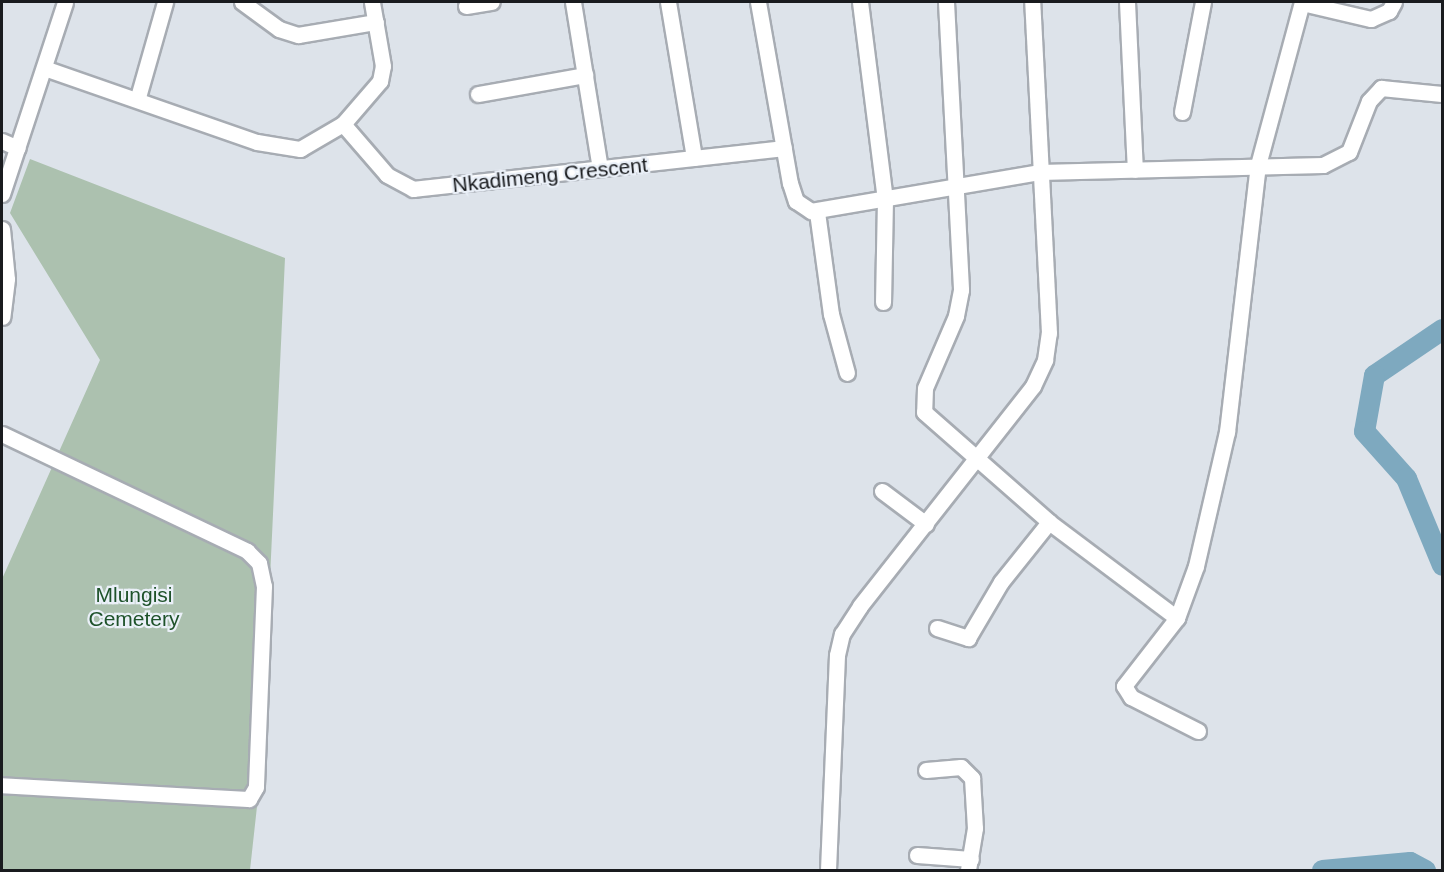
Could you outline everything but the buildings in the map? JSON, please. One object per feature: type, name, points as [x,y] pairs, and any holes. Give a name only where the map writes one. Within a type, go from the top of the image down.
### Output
[{"type":"street","points":[[2,194],[47,69],[65,2]]},
{"type":"street","points":[[138,97],[165,2]]},
{"type":"street","points":[[243,2],[293,34],[376,22]]},
{"type":"street","points":[[47,69],[138,97],[281,148],[309,146],[343,124],[372,95],[382,74],[372,2]]},
{"type":"street","points":[[466,6],[492,2]]},
{"type":"street","points":[[573,2],[600,169]]},
{"type":"street","points":[[668,2],[694,158]]},
{"type":"street","points":[[758,2],[793,195],[805,209],[817,212],[956,184],[1039,172],[1258,165],[1306,166],[1340,159],[1356,142],[1369,101],[1381,88],[1443,94]]},
{"type":"street","points":[[860,2],[885,199],[884,302]]},
{"type":"street","points":[[946,2],[960,304],[928,378],[922,406],[927,419],[975,461],[1049,522],[1177,618]]},
{"type":"street","points":[[828,870],[838,647],[860,606],[1033,386],[1048,346],[1032,2]]},
{"type":"street","points":[[1127,2],[1135,170]]},
{"type":"street","points":[[1182,112],[1203,2]]},
{"type":"street","points":[[1198,731],[1125,690],[1127,681],[1177,618],[1194,576],[1224,449],[1258,165],[1302,2],[1371,19],[1389,11],[1394,2]]},
{"type":"street","points":[[478,94],[585,75]]},
{"type":"street","name":"Nkadimeng Crescent","points":[[343,124],[387,175],[412,189],[784,148]]},
{"type":"street","points":[[2,141],[18,148]]},
{"type":"street","points":[[817,212],[831,314],[847,373]]},
{"type":"street","points":[[2,229],[7,279],[2,317]]},
{"type":"street","points":[[2,434],[247,551],[259,563],[264,586],[256,787],[249,799],[2,785]]},
{"type":"street","points":[[882,491],[926,524]]},
{"type":"street","points":[[937,628],[968,638],[1001,582],[1049,522]]},
{"type":"street","points":[[917,855],[970,865],[971,775],[961,767],[926,770]]},
{"type":"green space","name":"Mlungisi Cemetery","points":[[30,159],[285,258],[261,770],[250,870],[2,870],[2,579],[100,360],[10,213]]},
{"type":"waterway","points":[[1442,329],[1374,375],[1364,431],[1406,478],[1442,565]]},
{"type":"waterway","points":[[1322,870],[1410,862],[1425,870]]}]
